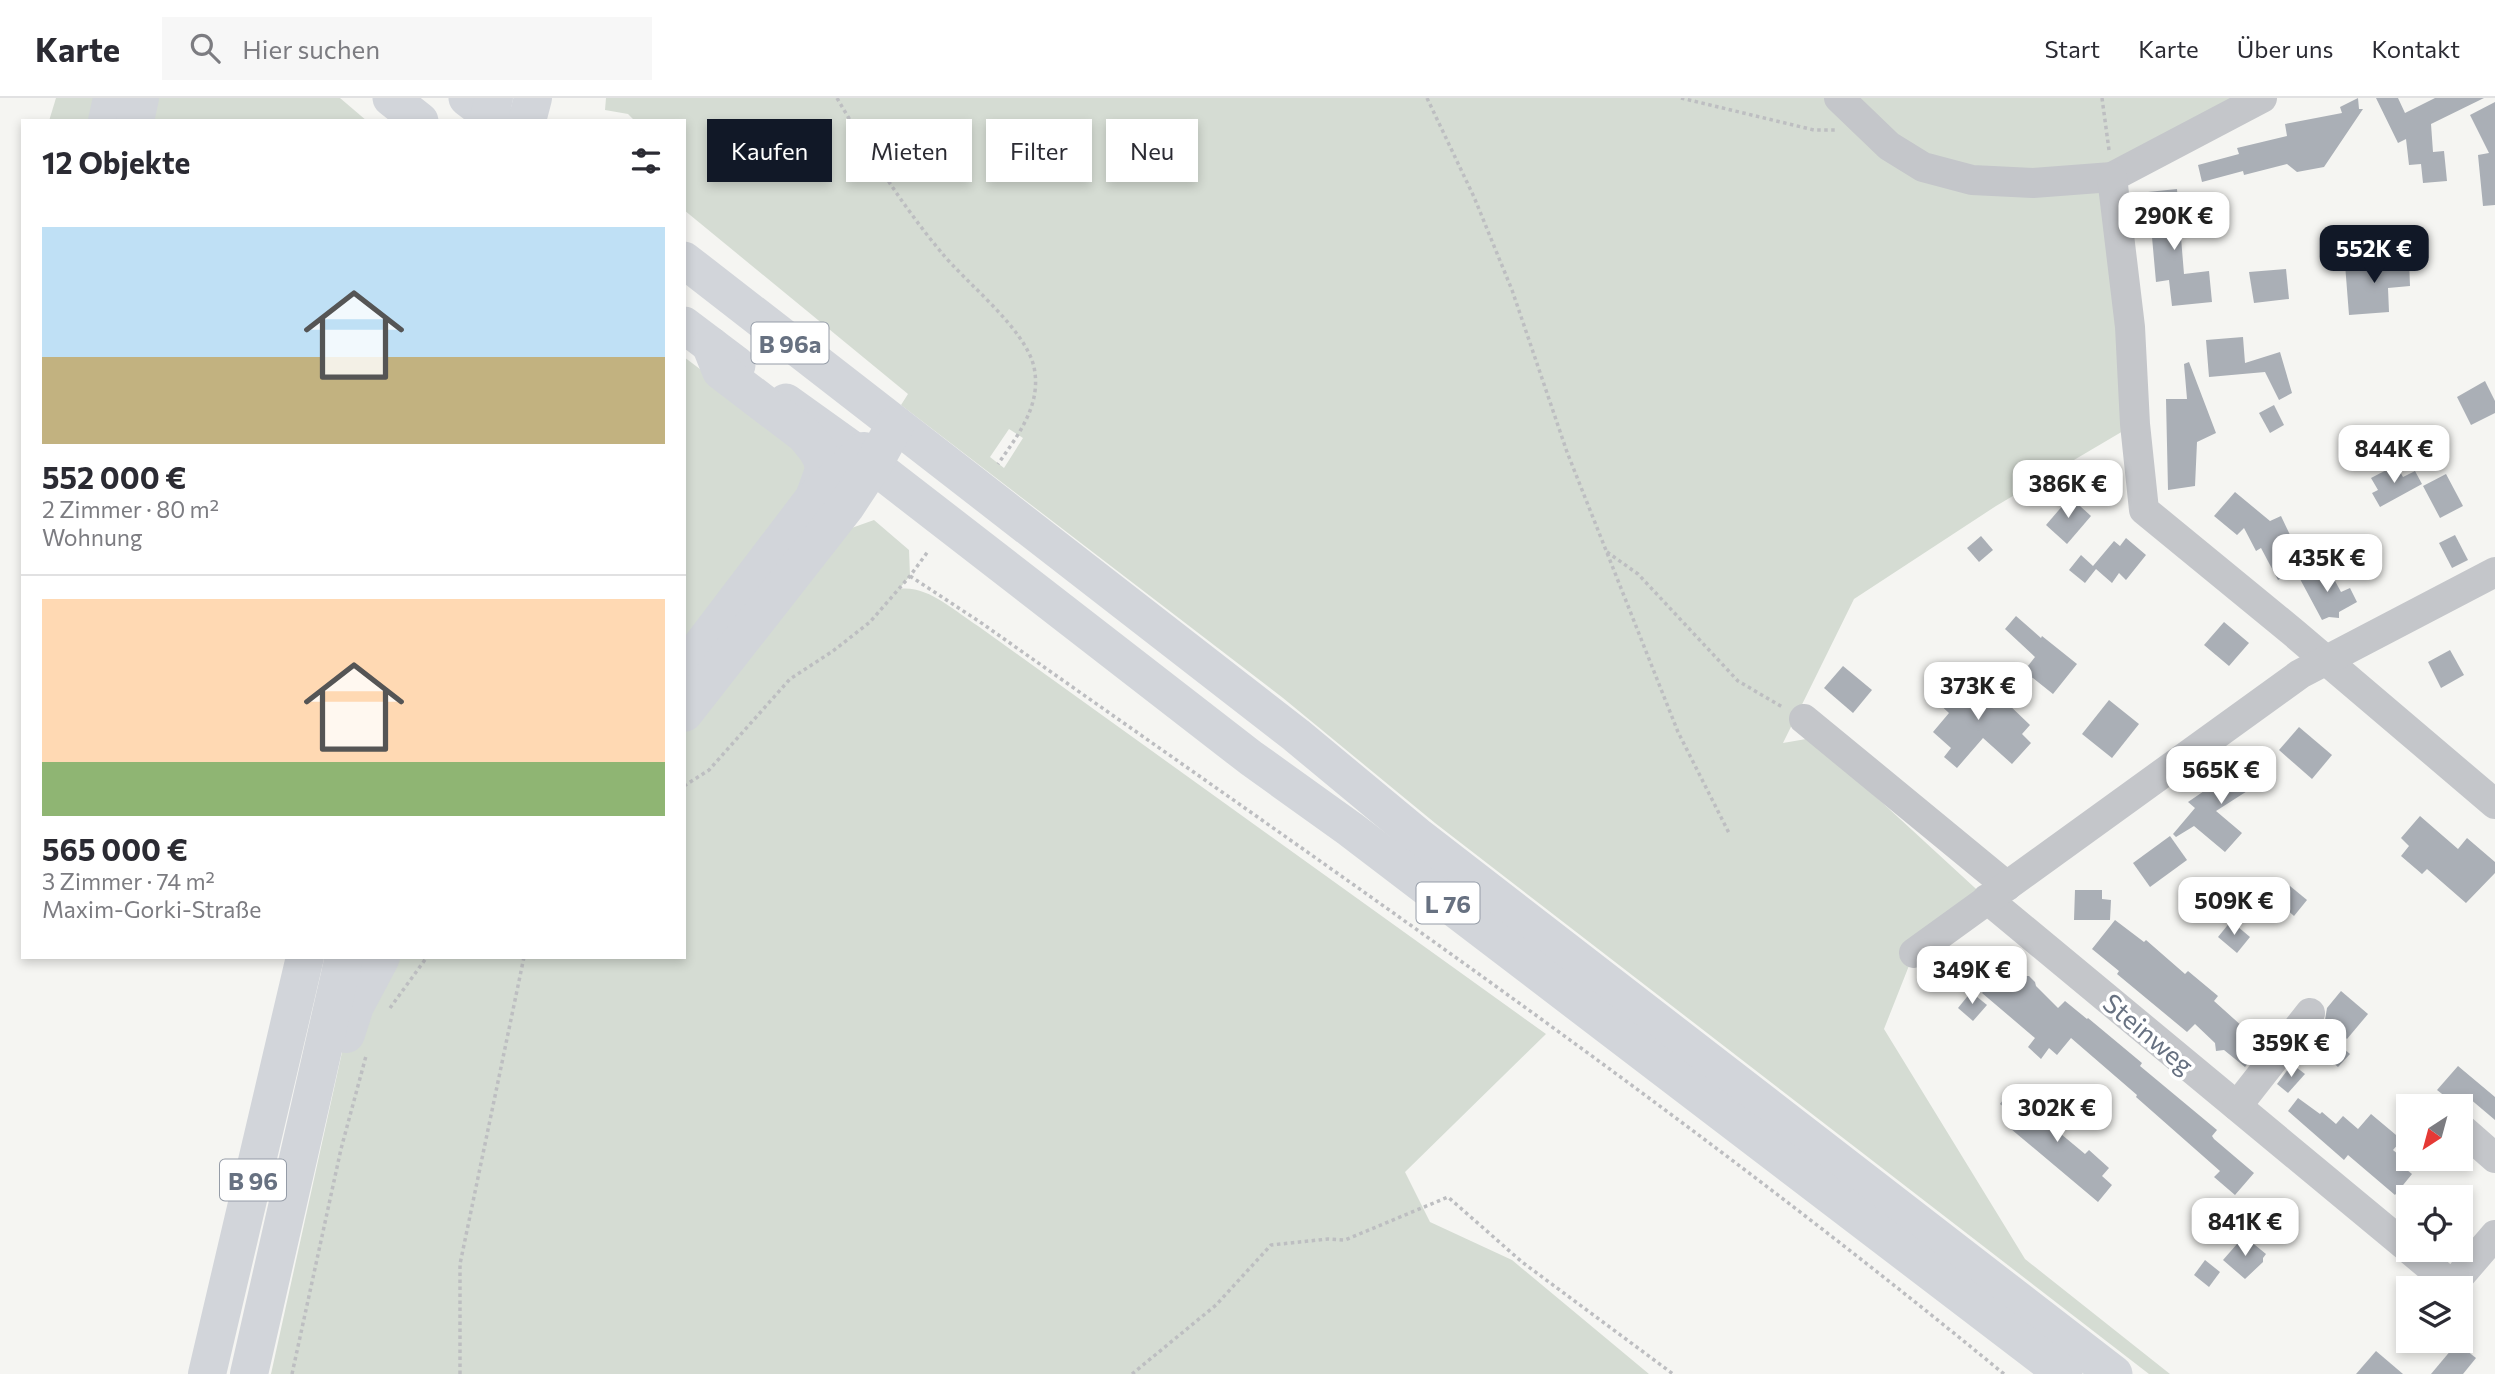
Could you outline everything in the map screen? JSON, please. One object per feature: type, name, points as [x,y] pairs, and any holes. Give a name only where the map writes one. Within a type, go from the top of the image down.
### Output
[{"type":"highway","points":[[107,119],[112,98]]},
{"type":"highway","points":[[135,119],[140,98]]},
{"type":"highway","points":[[489,119],[494,98]]},
{"type":"highway","points":[[528,119],[533,98]]},
{"type":"highway","points":[[698,335],[721,371],[805,435],[817,450],[824,470],[814,498]]},
{"type":"highway","points":[[686,710],[846,506],[867,460],[895,425]]},
{"type":"highway","points":[[686,666],[814,498],[867,460]]},
{"type":"highway","name":"B 96","points":[[250,1374],[344,959]]},
{"type":"highway","points":[[291,1195],[355,1006],[380,959]]},
{"type":"highway","name":"B 96","points":[[207,1374],[298,967]]},
{"type":"main road","points":[[467,98],[495,119]]},
{"type":"main road","name":"B 96a","points":[[686,262],[895,425]]},
{"type":"main road","points":[[698,335],[867,460]]},
{"type":"main road","name":"L 76","points":[[895,425],[1286,726],[1419,837],[2115,1374]]},
{"type":"main road","name":"L 76","points":[[867,460],[1251,758],[1350,828],[2064,1374]]},
{"type":"street","points":[[1848,108],[1889,146],[1923,167],[1972,180],[2033,183],[2112,177],[2262,98]]},
{"type":"street","points":[[2112,177],[2130,327],[2144,510],[2495,804]]},
{"type":"street","points":[[1914,953],[2289,682],[2495,572]]},
{"type":"street","name":"Steinweg","points":[[1804,719],[2237,1107],[2396,1238]]},
{"type":"street","points":[[2237,1107],[2310,1013]]},
{"type":"street","points":[[2473,1139],[2495,1158]]},
{"type":"street","name":"Steinweg","points":[[2473,1261],[2495,1235]]},
{"type":"street","name":"Steinweg","points":[[2425,1262],[2452,1285],[2472,1262]]},
{"type":"path","points":[[836,98],[880,171],[941,253],[1017,334],[1034,365],[1035,388],[1031,409],[1023,429],[998,464]]},
{"type":"path","points":[[1427,98],[1474,197],[1512,290],[1567,452],[1678,732],[1730,835]]},
{"type":"path","points":[[1681,98],[1814,130],[1835,130],[1848,108]]},
{"type":"path","points":[[2102,98],[2112,177]]},
{"type":"path","points":[[686,785],[709,770],[790,679],[833,651],[870,622],[929,550]]},
{"type":"path","points":[[1606,551],[1638,574],[1738,681],[1804,719]]},
{"type":"path","points":[[910,576],[991,630],[1553,1027],[1899,1287],[2004,1374]]},
{"type":"path","points":[[387,1012],[426,959]]},
{"type":"path","points":[[460,1374],[460,1264],[524,959]]},
{"type":"path","points":[[292,1374],[341,1149],[364,1059],[370,1047]]},
{"type":"path","points":[[1132,1374],[1216,1305],[1270,1245],[1328,1239],[1345,1240],[1448,1197],[1522,1262],[1673,1374]]},
{"type":"shaded area","points":[[56,98],[340,98],[365,119],[50,119]]},
{"type":"shaded area","points":[[606,98],[2262,98],[2112,177],[2135,424],[1996,506],[1854,599],[1783,743],[1812,738],[1987,899],[1914,953],[1884,1029],[2025,1259],[2170,1374],[2149,1374],[1435,823],[1283,698],[901,405],[908,394],[686,212],[686,119],[633,119],[628,114],[605,110]],"holes":[[[1009,429],[1023,438],[1004,468],[990,457]]]},
{"type":"shaded area","points":[[686,359],[797,442],[846,530],[874,520],[909,550],[910,576],[899,589],[930,595],[978,626],[1546,1034],[1405,1172],[1430,1222],[1512,1260],[1649,1374],[271,1374],[363,959],[686,959]]},
{"type":"building","points":[[2358,98],[2359,109],[2363,109],[2324,167],[2297,172],[2287,164],[2244,175],[2243,171],[2202,182],[2198,165],[2239,154],[2237,148],[2287,136],[2285,124],[2342,113],[2340,107]]},
{"type":"building","points":[[2376,98],[2398,98],[2405,113],[2435,98],[2484,98],[2431,124],[2433,152],[2444,151],[2447,181],[2423,183],[2421,164],[2409,165],[2406,139],[2398,143]]},
{"type":"building","points":[[2495,102],[2495,205],[2483,206],[2478,155],[2489,153],[2470,115]]},
{"type":"building","points":[[2177,189],[2184,274],[2209,271],[2212,302],[2172,306],[2169,280],[2156,282],[2148,192]]},
{"type":"building","points":[[2409,259],[2410,286],[2388,288],[2389,312],[2349,315],[2345,264]]},
{"type":"building","points":[[2286,269],[2289,299],[2254,303],[2249,272]]},
{"type":"building","points":[[2243,337],[2245,363],[2280,352],[2292,393],[2279,400],[2265,372],[2209,377],[2206,340]]},
{"type":"building","points":[[2189,362],[2216,433],[2197,442],[2195,486],[2168,490],[2166,399],[2187,399],[2184,364]]},
{"type":"building","points":[[2485,381],[2495,401],[2495,413],[2471,425],[2457,397]]},
{"type":"building","points":[[2274,405],[2284,425],[2270,433],[2259,413]]},
{"type":"building","points":[[2396,465],[2403,477],[2415,471],[2422,484],[2380,507],[2372,493],[2378,490],[2371,478]]},
{"type":"building","points":[[2446,474],[2463,506],[2440,518],[2423,486]]},
{"type":"building","points":[[2235,492],[2270,521],[2281,516],[2291,537],[2295,535],[2303,551],[2297,570],[2278,580],[2261,548],[2256,551],[2244,528],[2237,535],[2214,516]]},
{"type":"building","points":[[2070,497],[2091,516],[2067,544],[2046,525]]},
{"type":"building","points":[[2455,535],[2468,560],[2452,568],[2439,543]]},
{"type":"building","points":[[1981,536],[1993,550],[1979,562],[1967,548]]},
{"type":"building","points":[[2126,538],[2146,555],[2126,580],[2119,573],[2112,583],[2096,569],[2085,583],[2069,570],[2081,555],[2093,566],[2114,541],[2120,546]]},
{"type":"building","points":[[2322,567],[2330,580],[2334,579],[2341,592],[2350,588],[2357,602],[2339,612],[2339,618],[2329,617],[2322,620],[2300,579]]},
{"type":"building","points":[[2016,616],[2077,664],[2053,694],[2024,671],[2035,657],[2005,629]]},
{"type":"building","points":[[2224,622],[2249,643],[2229,666],[2204,645]]},
{"type":"building","points":[[2450,650],[2464,675],[2441,688],[2428,662]]},
{"type":"building","points":[[1843,666],[1872,690],[1853,713],[1824,688]]},
{"type":"building","points":[[1938,677],[1961,697],[1981,678],[2030,725],[2022,734],[2031,743],[2012,764],[1983,738],[1957,768],[1944,757],[1951,748],[1933,732],[1949,713],[1925,691]]},
{"type":"building","points":[[2109,700],[2139,724],[2112,758],[2082,734]]},
{"type":"building","points":[[2299,727],[2332,755],[2312,779],[2279,750]]},
{"type":"building","points":[[2251,759],[2266,779],[2216,811],[2242,833],[2225,852],[2194,826],[2176,837],[2173,834],[2195,808],[2188,802]]},
{"type":"building","points":[[2420,816],[2458,849],[2467,838],[2495,862],[2495,873],[2466,903],[2427,869],[2422,874],[2401,856],[2409,846],[2401,838]]},
{"type":"building","points":[[2170,836],[2187,860],[2150,887],[2133,863]]},
{"type":"building","points":[[2290,886],[2307,900],[2294,916],[2277,901]]},
{"type":"building","points":[[2075,890],[2102,890],[2102,899],[2111,900],[2110,920],[2074,920]]},
{"type":"building","points":[[2115,920],[2144,942],[2146,940],[2185,974],[2188,971],[2218,996],[2214,1001],[2263,1045],[2245,1067],[2224,1050],[2216,1051],[2215,1043],[2195,1024],[2187,1032],[2117,974],[2119,971],[2092,949]]},
{"type":"building","points":[[2231,921],[2250,937],[2237,953],[2218,937]]},
{"type":"building","points":[[2008,962],[2024,976],[2029,976],[2058,1008],[2065,1001],[2088,1018],[2142,1063],[2140,1066],[2217,1130],[2212,1136],[2214,1139],[2254,1173],[2235,1195],[2214,1177],[2220,1171],[2071,1038],[2057,1055],[2049,1048],[2041,1059],[2028,1047],[2035,1038],[1982,993]]},
{"type":"building","points":[[2341,991],[2368,1014],[2347,1039],[2325,1020],[2327,1008]]},
{"type":"building","points":[[1971,992],[1987,1005],[1973,1021],[1958,1008]]},
{"type":"building","points":[[2336,1042],[2350,1054],[2338,1067],[2324,1055]]},
{"type":"building","points":[[2292,1064],[2305,1074],[2288,1093],[2277,1084]]},
{"type":"building","points":[[2458,1066],[2495,1097],[2495,1120],[2473,1101],[2473,1094],[2442,1094],[2437,1090]]},
{"type":"building","points":[[2011,1089],[2036,1107],[2043,1099],[2070,1122],[2061,1134],[2085,1154],[2089,1150],[2109,1168],[2102,1176],[2112,1185],[2098,1202],[2011,1129],[2019,1119],[2000,1104]]},
{"type":"building","points":[[2298,1098],[2336,1124],[2343,1116],[2358,1129],[2371,1114],[2396,1135],[2396,1147],[2393,1150],[2396,1153],[2396,1171],[2408,1171],[2412,1174],[2403,1185],[2396,1185],[2395,1195],[2348,1155],[2344,1160],[2288,1111]]},
{"type":"building","points":[[2244,1236],[2266,1254],[2263,1262],[2245,1279],[2223,1260]]},
{"type":"building","points":[[2205,1260],[2220,1272],[2209,1287],[2194,1275]]},
{"type":"building","points":[[2376,1351],[2403,1374],[2356,1374]]},
{"type":"building","points":[[2449,1353],[2470,1353],[2476,1358],[2463,1374],[2431,1374]]}]
